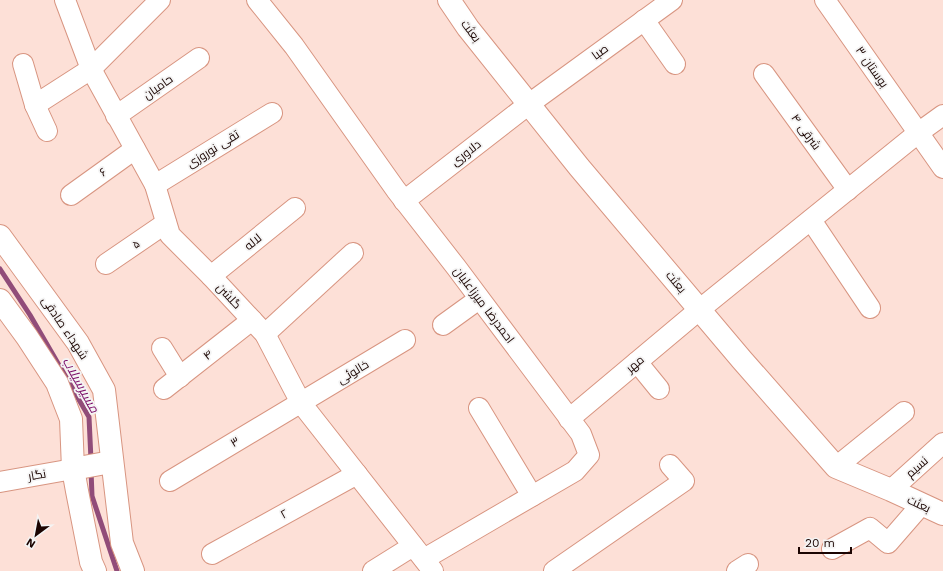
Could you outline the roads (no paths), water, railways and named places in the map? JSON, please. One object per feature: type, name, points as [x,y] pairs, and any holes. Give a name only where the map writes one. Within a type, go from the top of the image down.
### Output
[{"type":"main road","name":"بعثت","points":[[449,0],[468,28],[579,167],[836,467],[943,514]]},
{"type":"main road","name":"شهداء صادقی","points":[[0,236],[78,343],[104,390],[122,543],[133,571]]},
{"type":"main road","points":[[0,300],[27,337],[57,383],[70,419],[76,491],[91,562],[95,571]]},
{"type":"main road","points":[[74,468],[112,462]]},
{"type":"street","name":"گلشن","points":[[65,0],[91,69],[155,185],[170,235],[211,276],[258,327],[301,403],[423,559]]},
{"type":"street","points":[[35,105],[91,69],[160,0]]},
{"type":"street","name":"احمدرضا میرزاعلیان","points":[[257,0],[294,46],[404,201],[480,299],[581,434],[589,455],[575,471],[423,559],[373,571]]},
{"type":"street","name":"صبا","points":[[528,104],[672,0]]},
{"type":"street","name":"بوستان ۳","points":[[825,0],[943,168]]},
{"type":"street","points":[[644,20],[675,64]]},
{"type":"street","name":"حامیان","points":[[116,116],[199,58]]},
{"type":"street","points":[[23,64],[35,105],[47,130]]},
{"type":"street","name":"۴ شرقی","points":[[764,74],[848,190]]},
{"type":"street","name":"دلاوری","points":[[404,201],[528,104]]},
{"type":"street","name":"تقی نوروزی","points":[[155,185],[272,113]]},
{"type":"street","name":"مهر","points":[[569,419],[700,310],[918,133],[943,115]]},
{"type":"street","name":"۶","points":[[70,195],[135,149]]},
{"type":"street","name":"لاله","points":[[211,276],[295,208]]},
{"type":"street","points":[[811,220],[870,308]]},
{"type":"street","name":"۵","points":[[106,264],[166,223]]},
{"type":"street","name":"۴","points":[[164,389],[180,377],[258,327],[353,253]]},
{"type":"street","points":[[443,325],[480,299]]},
{"type":"street","name":"خالوئی","points":[[301,403],[405,340]]},
{"type":"street","points":[[162,348],[180,377]]},
{"type":"street","points":[[637,362],[659,389]]},
{"type":"street","name":"۳","points":[[170,481],[301,403]]},
{"type":"street","points":[[479,408],[532,496]]},
{"type":"street","points":[[836,467],[904,412]]},
{"type":"street","name":"نسیم","points":[[891,490],[943,444]]},
{"type":"street","points":[[554,571],[684,481],[670,465]]},
{"type":"street","name":"نگار","points":[[0,482],[74,468]]},
{"type":"street","name":"۲","points":[[212,554],[357,474]]},
{"type":"street","points":[[832,549],[870,528],[888,543],[921,505]]},
{"type":"waterway","name":"مسیرسیلاب","points":[[0,269],[30,315],[89,417],[91,460]]},
{"type":"waterway","name":"مسیرسیلاب","points":[[91,470],[92,496],[117,571]]}]
